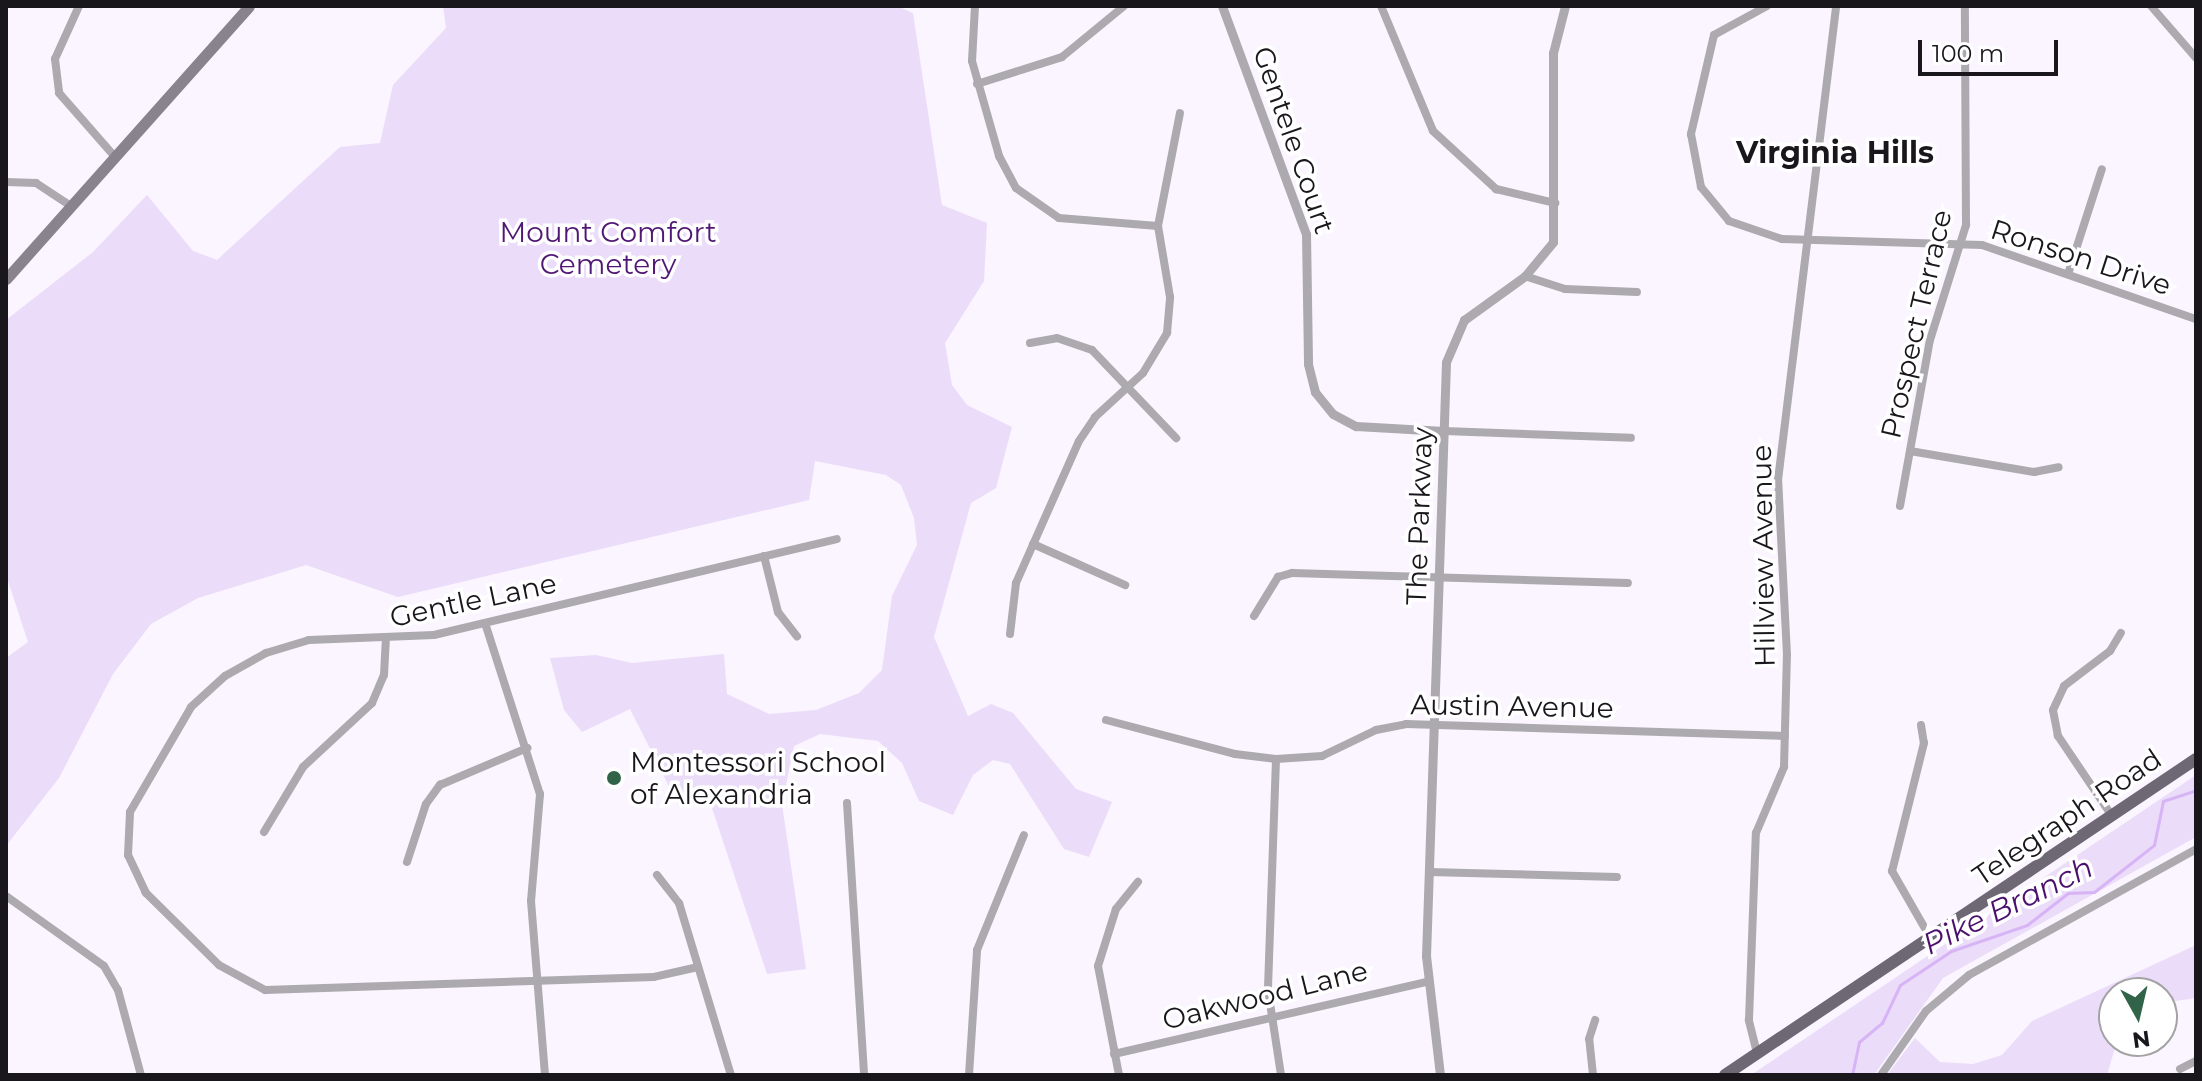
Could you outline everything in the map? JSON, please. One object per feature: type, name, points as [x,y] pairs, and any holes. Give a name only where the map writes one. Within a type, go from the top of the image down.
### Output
[{"type":"main road","points":[[6,279],[249,6]]},
{"type":"main road","name":"Telegraph Road","points":[[1725,1075],[2196,759]]},
{"type":"street","points":[[79,6],[55,59],[59,93],[115,157]]},
{"type":"street","points":[[975,6],[970,51],[977,84],[1004,168],[1031,203],[1069,221],[1158,226]]},
{"type":"street","points":[[977,84],[1062,57],[1124,6]]},
{"type":"street","name":"Gentele Court","points":[[1222,6],[1306,234],[1308,364],[1315,392],[1333,414],[1356,426],[1631,438]]},
{"type":"street","points":[[1381,6],[1433,131],[1496,189],[1555,203]]},
{"type":"street","name":"The Parkway","points":[[1440,1075],[1427,982],[1438,577],[1444,431],[1452,338],[1476,307],[1525,276],[1549,251],[1555,203],[1553,53],[1565,6]]},
{"type":"street","name":"Ronson Drive","points":[[1767,6],[1714,35],[1691,151],[1706,196],[1729,221],[1762,236],[1807,240],[1962,243],[2068,274],[2196,319]]},
{"type":"street","name":"Hillview Avenue","points":[[1757,1053],[1749,1020],[1756,833],[1779,787],[1785,736],[1778,480],[1836,6]]},
{"type":"street","name":"Prospect Terrace","points":[[1900,506],[1930,340],[1962,243],[1965,6]]},
{"type":"street","points":[[2151,6],[2196,58]]},
{"type":"street","points":[[1010,634],[1013,595],[1079,441],[1158,352],[1168,326],[1170,297],[1158,226],[1180,113]]},
{"type":"street","points":[[2068,274],[2102,169]]},
{"type":"street","points":[[6,182],[36,183],[71,206]]},
{"type":"street","points":[[1525,276],[1565,289],[1637,292]]},
{"type":"street","points":[[1030,343],[1057,338],[1082,345],[1130,385],[1176,438]]},
{"type":"street","points":[[1910,451],[2034,472],[2059,467]]},
{"type":"street","name":"Gentle Lane","points":[[698,967],[654,977],[265,990],[219,965],[151,898],[134,873],[127,837],[133,803],[175,728],[207,690],[245,662],[287,645],[331,638],[386,642],[485,623],[837,539]]},
{"type":"street","points":[[1033,544],[1125,585]]},
{"type":"street","points":[[764,556],[778,612],[797,636]]},
{"type":"street","points":[[1254,616],[1278,577],[1292,573],[1628,583]]},
{"type":"street","points":[[485,623],[527,748],[542,807],[531,901],[545,1075]]},
{"type":"street","points":[[2112,816],[2058,736],[2053,710],[2064,686],[2110,651],[2121,633]]},
{"type":"street","points":[[264,832],[303,767],[372,703],[384,675],[386,642]]},
{"type":"street","name":"Austin Avenue","points":[[1106,720],[1235,754],[1276,759],[1330,754],[1395,725],[1785,736]]},
{"type":"street","points":[[1921,725],[1921,755],[1892,871],[1930,937]]},
{"type":"street","points":[[407,862],[426,804],[440,785],[527,748]]},
{"type":"street","points":[[1276,759],[1270,1017],[1281,1075]]},
{"type":"street","points":[[847,803],[864,1075]]},
{"type":"street","points":[[969,1075],[977,950],[1024,835]]},
{"type":"street","points":[[1881,1075],[1926,1011],[1960,981],[2196,849]]},
{"type":"street","points":[[1429,872],[1617,877]]},
{"type":"street","points":[[657,875],[679,903],[731,1075]]},
{"type":"street","points":[[1119,1075],[1098,960],[1116,909],[1138,882]]},
{"type":"street","points":[[6,896],[104,966],[118,990],[141,1075]]},
{"type":"street","name":"Oakwood Lane","points":[[1114,1054],[1427,982]]},
{"type":"street","points":[[1593,1075],[1589,1039],[1595,1020]]},
{"type":"street","points":[[2180,1069],[2196,1061]]},
{"type":"green space","name":"Mount Comfort Cemetery","points":[[443,6],[897,6],[913,13],[942,205],[987,223],[984,281],[945,343],[952,385],[967,405],[1012,427],[996,488],[971,503],[934,637],[968,716],[991,704],[1013,713],[1076,789],[1112,802],[1089,857],[1064,849],[1010,764],[993,760],[973,775],[953,815],[919,801],[902,763],[878,741],[820,734],[794,746],[782,804],[806,969],[767,974],[709,799],[678,804],[630,709],[582,732],[564,710],[550,658],[596,655],[632,663],[724,654],[727,694],[769,714],[816,710],[859,693],[882,670],[892,596],[917,545],[914,518],[901,485],[886,475],[815,461],[809,500],[398,597],[306,565],[198,598],[151,624],[113,674],[59,778],[6,846],[6,658],[28,642],[6,575],[6,320],[93,252],[147,195],[193,251],[217,260],[340,147],[380,143],[393,85],[446,28]]},
{"type":"green space","points":[[2196,775],[2196,837],[1943,978],[1874,1075],[1751,1075]]},
{"type":"green space","points":[[2196,945],[2196,998],[2178,1001],[2178,977],[2127,977]]},
{"type":"green space","points":[[2098,990],[2098,1057],[2112,1057],[2107,1075],[1887,1075],[1915,1038],[1940,1062],[1973,1064],[2002,1055],[2032,1021]]},
{"type":"waterway","name":"Pike Branch","points":[[1852,1075],[1859,1042],[1882,1023],[1900,985],[1951,951],[2027,925],[2068,893],[2094,892],[2154,845],[2163,801],[2196,790]]},
{"type":"place","name":"Montessori School of Alexandria","points":[[614,778]]},
{"type":"district","name":"Virginia Hills","points":[[1835,153]]}]
